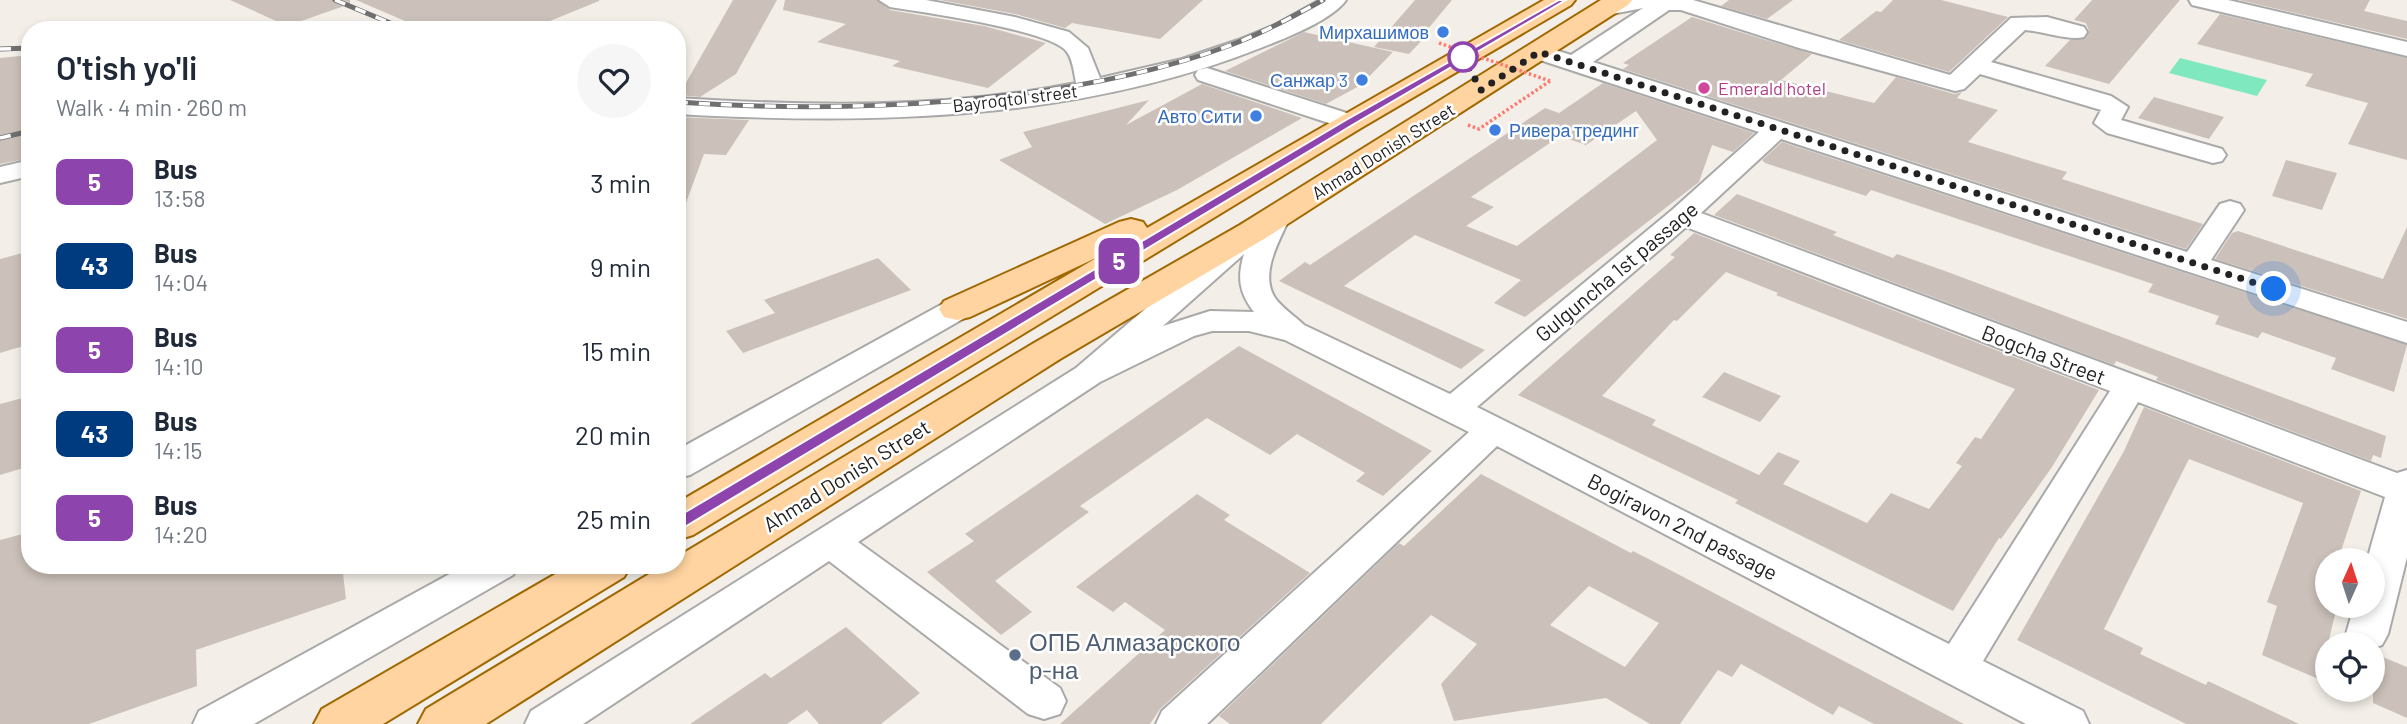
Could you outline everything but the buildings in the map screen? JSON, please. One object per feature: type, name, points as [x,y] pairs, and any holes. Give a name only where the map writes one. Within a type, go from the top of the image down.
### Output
[{"type":"main road","name":"Ahmad Donish Street","points":[[686,519],[1350,122],[1562,0]]},
{"type":"main road","name":"Ahmad Donish Street","points":[[444,724],[1047,351],[1264,225],[1613,4]]},
{"type":"main road","points":[[957,309],[1350,122]]},
{"type":"main road","points":[[340,724],[593,574]]},
{"type":"street","points":[[890,0],[1020,26],[1069,40],[1077,46],[1090,89]]},
{"type":"street","name":"Bayroqtol street","points":[[686,106],[788,112],[881,112],[1014,100],[1090,89],[1244,48],[1314,15],[1335,0]]},
{"type":"street","points":[[2200,0],[2407,49]]},
{"type":"street","points":[[1613,4],[1642,1],[1682,2],[1807,43],[1955,84],[2019,23],[2048,24],[2077,32]]},
{"type":"street","points":[[1575,63],[1682,2]]},
{"type":"street","points":[[1539,52],[2407,333]]},
{"type":"street","points":[[1975,65],[2102,101],[2115,107],[2107,123],[2116,128],[2213,155]]},
{"type":"street","points":[[1207,75],[1350,122]]},
{"type":"street","name":"Gulguncha 1st passage","points":[[1453,409],[1682,216],[1777,129]]},
{"type":"street","points":[[0,175],[21,170]]},
{"type":"street","points":[[2194,263],[2230,210]]},
{"type":"street","name":"Bogcha Street","points":[[1682,216],[2130,387],[2406,488]]},
{"type":"street","points":[[1264,225],[1256,261],[1255,293],[1263,307],[1296,333]]},
{"type":"street","name":"Ahmad Donish Street","points":[[547,724],[1088,375],[1264,225]]},
{"type":"street","points":[[686,461],[957,309]]},
{"type":"street","points":[[1088,375],[1203,322],[1250,321],[1296,333]]},
{"type":"street","name":"Bogiravon 2nd passage","points":[[1296,333],[1453,409],[2067,724]]},
{"type":"street","points":[[1958,666],[2130,387]]},
{"type":"street","points":[[1178,724],[1493,430]]},
{"type":"street","points":[[2368,632],[2406,488]]},
{"type":"street","points":[[830,541],[1044,701]]},
{"type":"street","points":[[215,724],[483,574]]},
{"type":"path","points":[[1439,43],[1550,81],[1479,129]]},
{"type":"green space","points":[[2180,58],[2267,80],[2257,96],[2169,73]]},
{"type":"railway","points":[[335,0],[385,21]]},
{"type":"railway","points":[[686,102],[812,107],[956,101],[1028,93],[1165,66],[1240,41],[1323,0]]},
{"type":"railway","points":[[0,49],[21,48]]},
{"type":"railway","points":[[0,138],[21,133]]},
{"type":"bus line","name":"5","points":[[686,519],[1350,122],[1562,0]]},
{"type":"place","name":"Мирхашимов","points":[[1443,32]]},
{"type":"place","name":"Санжар 3","points":[[1362,80]]},
{"type":"place","name":"Emerald hotel","points":[[1704,88]]},
{"type":"place","name":"Авто Сити","points":[[1256,116]]},
{"type":"place","name":"Ривера трединг","points":[[1495,130]]},
{"type":"place","name":"ОПБ Алмазарского р-на","points":[[1015,655]]},
{"type":"route","points":[[1463,57],[1481,90],[1539,52],[2274,289]]}]
